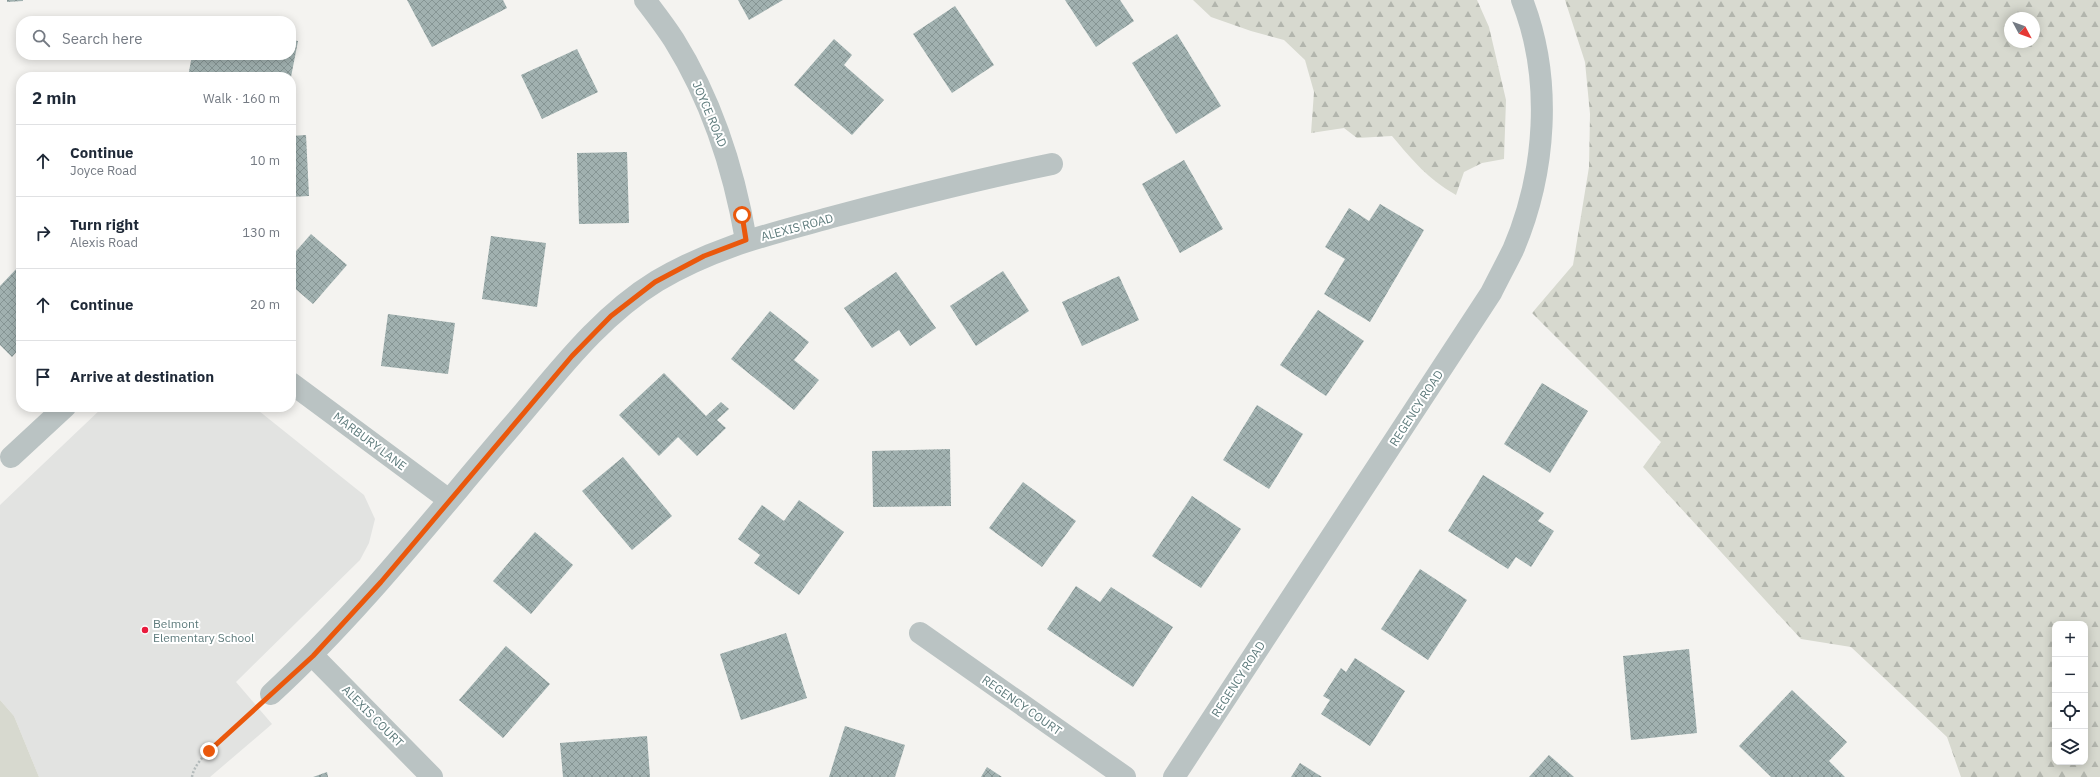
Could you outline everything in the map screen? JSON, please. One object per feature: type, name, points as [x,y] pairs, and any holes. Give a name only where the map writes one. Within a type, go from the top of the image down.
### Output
[{"type":"street","name":"JOYCE ROAD","points":[[645,0],[674,40],[704,95],[727,154],[742,215],[746,240]]},
{"type":"street","name":"REGENCY ROAD","points":[[1174,777],[1491,293],[1513,249],[1530,199],[1539,158],[1542,112],[1538,66],[1531,22],[1522,0]]},
{"type":"street","name":"ALEXIS ROAD","points":[[271,694],[313,656],[381,582],[572,356],[611,316],[655,282],[704,256],[746,240],[954,184],[1052,164]]},
{"type":"street","name":"MARBURY LANE","points":[[296,387],[449,500]]},
{"type":"street","points":[[11,456],[59,412]]},
{"type":"street","name":"REGENCY COURT","points":[[920,633],[1125,777]]},
{"type":"street","name":"ALEXIS COURT","points":[[313,656],[432,777]]},
{"type":"path","points":[[192,777],[198,764],[209,751],[271,694]]},
{"type":"shaded area","name":"Belmont Elementary School","points":[[98,412],[260,412],[364,495],[375,519],[369,543],[360,560],[236,682],[272,724],[210,777],[39,777],[14,716],[0,700],[0,505]]},
{"type":"green space","points":[[1193,0],[1477,0],[1489,27],[1506,100],[1504,159],[1482,163],[1464,172],[1456,195],[1421,169],[1392,136],[1357,138],[1344,128],[1311,133],[1314,92],[1305,60],[1284,40],[1251,31],[1211,17]]},
{"type":"green space","points":[[1565,0],[2100,0],[2100,777],[1961,777],[1947,737],[1851,647],[1801,639],[1643,467],[1661,442],[1532,313],[1573,265],[1589,167],[1590,114],[1585,62]]},
{"type":"green space","points":[[0,700],[14,716],[39,777],[0,777]]},
{"type":"building","points":[[7,0],[23,0],[23,1],[7,2]]},
{"type":"building","points":[[407,0],[503,0],[507,8],[432,47]]},
{"type":"building","points":[[738,0],[783,0],[749,20]]},
{"type":"building","points":[[1065,0],[1120,0],[1134,21],[1096,47]]},
{"type":"building","points":[[955,6],[994,65],[952,93],[913,34]]},
{"type":"building","points":[[1177,34],[1221,106],[1176,134],[1132,63]]},
{"type":"building","points":[[834,39],[852,55],[844,65],[884,100],[852,135],[794,85]]},
{"type":"building","points":[[296,41],[298,41],[296,51]]},
{"type":"building","points":[[577,49],[598,92],[542,119],[521,75]]},
{"type":"building","points":[[191,60],[294,60],[292,72],[189,72]]},
{"type":"building","points":[[306,135],[309,196],[296,197],[296,136]]},
{"type":"building","points":[[627,152],[629,223],[579,224],[577,153]]},
{"type":"building","points":[[1184,160],[1223,229],[1180,253],[1142,184]]},
{"type":"building","points":[[1380,204],[1424,230],[1370,322],[1324,294],[1345,259],[1325,247],[1349,208],[1369,221]]},
{"type":"building","points":[[311,234],[347,265],[313,304],[296,289],[296,251]]},
{"type":"building","points":[[491,236],[546,243],[537,307],[482,299]]},
{"type":"building","points":[[16,269],[16,353],[12,357],[0,345],[0,286]]},
{"type":"building","points":[[1003,271],[1029,311],[976,346],[950,306]]},
{"type":"building","points":[[896,272],[936,328],[910,346],[899,330],[872,348],[844,308]]},
{"type":"building","points":[[1119,276],[1139,320],[1082,346],[1062,302]]},
{"type":"building","points":[[1318,310],[1364,341],[1326,396],[1280,365]]},
{"type":"building","points":[[770,311],[809,342],[794,360],[819,380],[794,410],[731,359]]},
{"type":"building","points":[[388,314],[455,323],[448,374],[381,366]]},
{"type":"building","points":[[664,373],[706,416],[721,402],[729,409],[717,420],[726,428],[697,456],[678,437],[659,456],[619,415]]},
{"type":"building","points":[[1542,383],[1588,411],[1550,473],[1504,444]]},
{"type":"building","points":[[1257,405],[1303,434],[1269,489],[1223,460]]},
{"type":"building","points":[[950,449],[951,506],[873,507],[872,451]]},
{"type":"building","points":[[623,457],[672,516],[632,550],[582,491]]},
{"type":"building","points":[[1483,475],[1544,513],[1538,521],[1554,531],[1531,567],[1516,557],[1508,569],[1448,531]]},
{"type":"building","points":[[1023,482],[1076,521],[1042,567],[989,528]]},
{"type":"building","points":[[1192,496],[1241,529],[1201,588],[1152,556]]},
{"type":"building","points":[[799,500],[844,532],[799,595],[754,563],[760,555],[738,539],[762,505],[784,521]]},
{"type":"building","points":[[535,532],[573,565],[531,614],[493,581]]},
{"type":"building","points":[[1420,569],[1467,600],[1428,660],[1381,629]]},
{"type":"building","points":[[1076,586],[1100,602],[1111,587],[1173,627],[1133,687],[1047,629]]},
{"type":"building","points":[[786,633],[807,698],[741,720],[720,654]]},
{"type":"building","points":[[506,646],[550,684],[503,738],[459,700]]},
{"type":"building","points":[[1689,649],[1697,733],[1631,740],[1623,656]]},
{"type":"building","points":[[1355,658],[1405,691],[1370,746],[1321,714],[1330,700],[1323,696],[1341,668],[1346,672]]},
{"type":"building","points":[[1792,690],[1847,742],[1829,761],[1845,777],[1771,777],[1739,746]]},
{"type":"building","points":[[845,726],[905,745],[895,777],[829,777]]},
{"type":"building","points":[[647,736],[650,777],[563,777],[560,743]]},
{"type":"building","points":[[1549,755],[1574,777],[1529,777]]},
{"type":"building","points":[[1300,763],[1322,777],[1291,777]]},
{"type":"building","points":[[987,767],[1002,777],[981,777]]},
{"type":"building","points":[[327,772],[328,777],[313,777]]},
{"type":"place","name":"Belmont Elementary School","points":[[145,630]]},
{"type":"route","points":[[209,751],[313,656],[381,582],[572,356],[611,316],[655,282],[704,256],[746,240],[742,215]]}]
